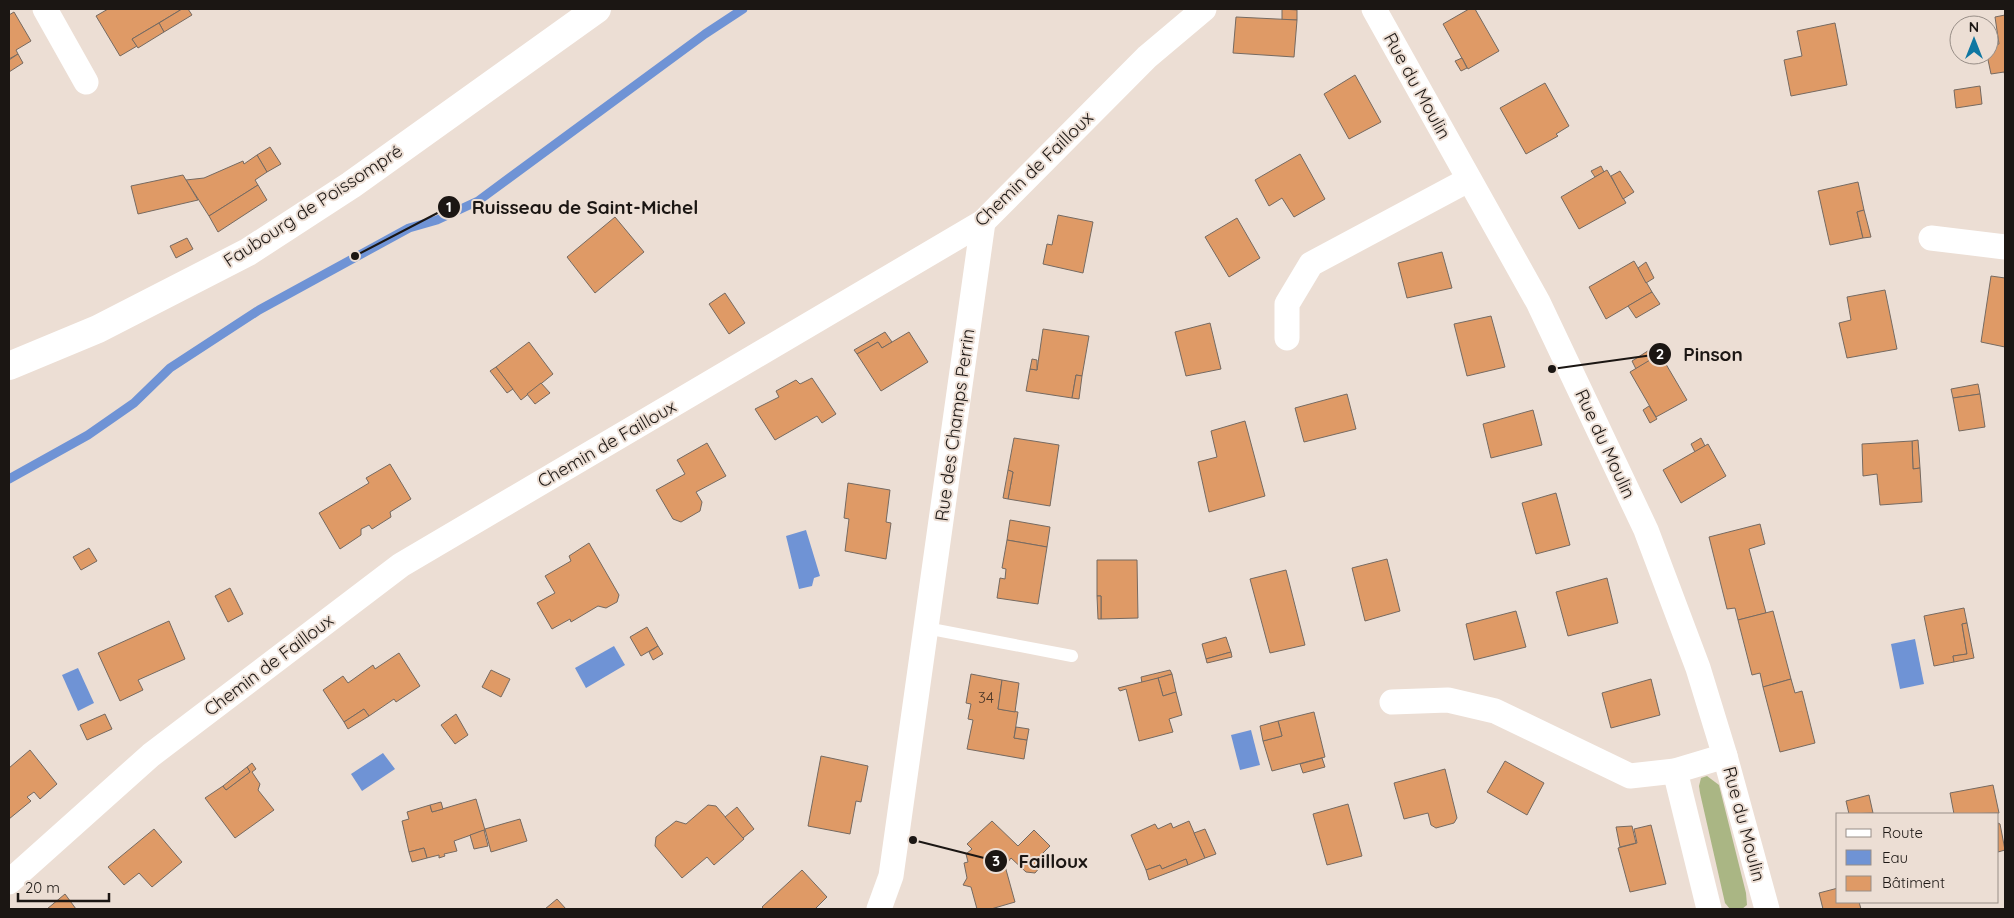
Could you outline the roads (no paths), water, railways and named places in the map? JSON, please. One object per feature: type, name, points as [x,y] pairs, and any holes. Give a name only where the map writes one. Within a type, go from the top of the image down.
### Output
[{"type":"main road","name":"Faubourg de Poissompré","points":[[9,366],[98,329],[248,252],[351,186],[597,9]]},
{"type":"street","points":[[45,9],[86,82]]},
{"type":"street","name":"Chemin de Failloux","points":[[9,882],[151,755],[401,565],[983,222],[1147,57],[1204,9]]},
{"type":"street","name":"Rue du Moulin","points":[[1374,9],[1538,302],[1646,530],[1698,668],[1725,756],[1767,909]]},
{"type":"street","points":[[1288,338],[1287,304],[1311,264],[1468,180]]},
{"type":"street","name":"Rue des Champs Perrin","points":[[879,909],[891,876],[983,222]]},
{"type":"street","points":[[1931,238],[2005,248]]},
{"type":"street","points":[[1392,702],[1448,700],[1495,711],[1630,776],[1675,771],[1725,756]]},
{"type":"street","points":[[1675,771],[1710,909]]},
{"type":"lane","points":[[926,628],[1072,656]]},
{"type":"water","points":[[806,530],[820,576],[814,578],[812,586],[799,589],[786,536]]},
{"type":"water","points":[[1915,639],[1924,684],[1900,689],[1891,644]]},
{"type":"water","points":[[614,646],[625,665],[586,688],[575,668]]},
{"type":"water","points":[[78,668],[94,703],[78,711],[62,675]]},
{"type":"water","points":[[1251,730],[1260,765],[1240,770],[1231,735]]},
{"type":"water","points":[[383,753],[395,769],[362,791],[351,774]]},
{"type":"waterway","points":[[9,479],[88,435],[134,403],[170,368],[259,310],[409,228],[437,220],[478,201],[705,34],[743,9]]},
{"type":"place","name":"Ruisseau de Saint-Michel","points":[[355,256]]},
{"type":"place","name":"Pinson","points":[[1552,369]]},
{"type":"place","name":"Failloux","points":[[913,840]]}]
